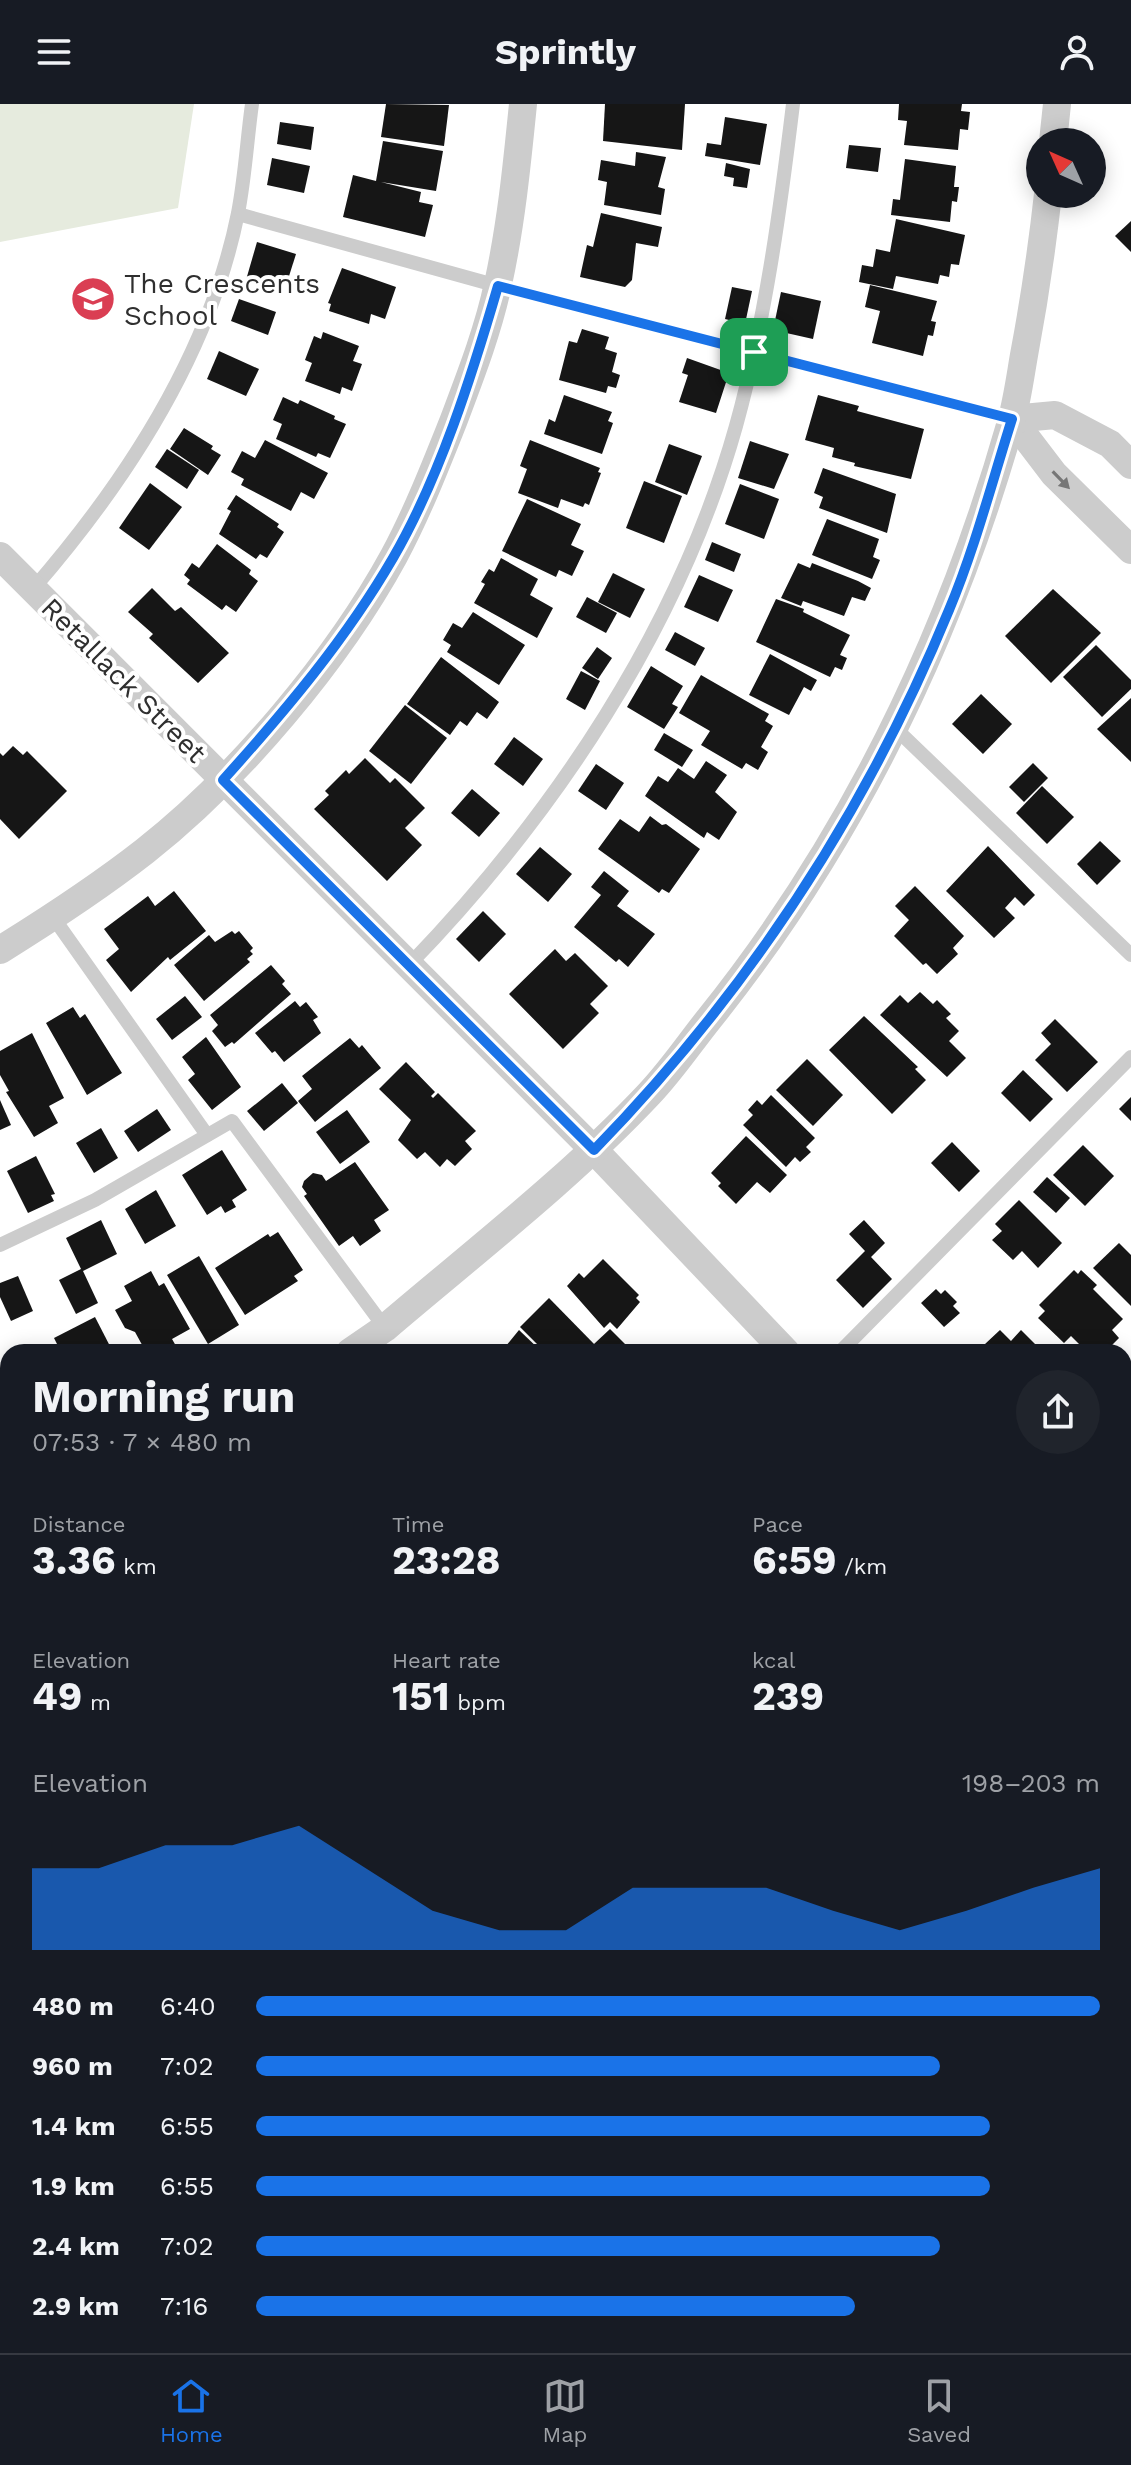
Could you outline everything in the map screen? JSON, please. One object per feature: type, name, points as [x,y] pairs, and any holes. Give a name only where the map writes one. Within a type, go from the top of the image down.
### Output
[{"type":"street","points":[[0,950],[53,917],[146,850],[223,780],[337,646],[394,556],[436,465],[474,368],[498,286],[513,195],[523,104]]},
{"type":"street","points":[[1054,128],[1057,104]]},
{"type":"street","points":[[362,1344],[385,1328],[594,1150],[652,1091],[755,962],[834,844],[895,728],[950,608],[1012,419],[1041,262],[1047,208]]},
{"type":"street","points":[[1012,419],[1055,415],[1110,444],[1131,465]]},
{"type":"street","points":[[1012,419],[1054,474],[1131,550]]},
{"type":"street","name":"Retallack Street","points":[[0,556],[594,1150],[778,1344]]},
{"type":"lane","points":[[33,589],[65,552],[125,466],[180,378],[214,297],[238,214],[252,104]]},
{"type":"lane","points":[[409,965],[456,916],[565,776],[627,678],[677,582],[711,499],[735,427],[754,352],[774,247],[793,104]]},
{"type":"lane","points":[[238,214],[498,286],[1012,419]]},
{"type":"lane","points":[[895,728],[1131,955]]},
{"type":"lane","points":[[53,917],[207,1135]]},
{"type":"lane","points":[[848,1344],[1131,1057]]},
{"type":"lane","points":[[0,1245],[95,1200],[232,1121],[385,1328]]},
{"type":"shaded area","points":[[0,104],[194,104],[178,208],[0,242]]},
{"type":"building","points":[[386,104],[449,105],[444,146],[381,137]]},
{"type":"building","points":[[605,104],[685,104],[682,150],[603,141]]},
{"type":"building","points":[[899,104],[962,104],[961,111],[970,112],[968,130],[960,129],[958,150],[904,145],[907,121],[898,120]]},
{"type":"building","points":[[725,117],[767,124],[760,165],[705,156],[707,143],[721,145]]},
{"type":"building","points":[[280,122],[314,127],[311,150],[277,144]]},
{"type":"building","points":[[383,141],[443,151],[436,191],[381,182],[421,192],[419,202],[433,205],[425,237],[343,217],[353,175],[376,181]]},
{"type":"building","points":[[849,145],[881,148],[878,172],[846,168]]},
{"type":"building","points":[[636,152],[666,157],[658,187],[665,189],[661,215],[604,205],[607,182],[598,180],[601,160],[635,166]]},
{"type":"building","points":[[272,158],[310,166],[304,193],[267,185]]},
{"type":"building","points":[[905,159],[956,166],[954,187],[959,187],[957,202],[952,201],[950,222],[891,215],[893,199],[900,200]]},
{"type":"building","points":[[726,163],[750,169],[747,188],[733,186],[734,178],[724,176]]},
{"type":"building","points":[[601,213],[662,227],[658,247],[636,243],[632,280],[625,287],[580,277],[587,245],[593,247]]},
{"type":"building","points":[[896,219],[965,235],[959,265],[951,264],[949,277],[940,275],[938,284],[896,276],[893,289],[859,282],[862,265],[873,267],[876,249],[890,252]]},
{"type":"building","points":[[1131,221],[1131,252],[1115,236]]},
{"type":"building","points":[[257,242],[296,254],[284,292],[246,280]]},
{"type":"building","points":[[342,268],[396,287],[385,319],[371,314],[369,324],[329,311],[331,304],[328,303]]},
{"type":"building","points":[[870,285],[937,301],[931,321],[936,322],[933,336],[928,335],[923,356],[872,343],[880,311],[865,307]]},
{"type":"building","points":[[732,287],[752,291],[745,324],[725,319]]},
{"type":"building","points":[[781,292],[821,301],[813,339],[773,330]]},
{"type":"building","points":[[239,299],[276,312],[268,335],[231,321]]},
{"type":"building","points":[[582,329],[609,337],[605,349],[617,353],[612,372],[620,375],[616,388],[608,386],[606,393],[559,380],[569,341],[577,343]]},
{"type":"building","points":[[323,332],[359,346],[353,361],[362,364],[352,391],[342,387],[340,394],[305,381],[312,363],[305,360],[314,336],[321,339]]},
{"type":"building","points":[[219,351],[259,369],[246,396],[207,379]]},
{"type":"building","points":[[687,358],[729,373],[716,413],[679,402],[688,375],[682,373]]},
{"type":"building","points":[[564,395],[612,412],[608,421],[613,423],[602,454],[544,434],[549,419],[555,422]]},
{"type":"building","points":[[818,395],[859,406],[857,411],[924,429],[911,479],[854,466],[855,463],[832,457],[834,448],[805,440]]},
{"type":"building","points":[[283,397],[298,404],[300,400],[346,424],[330,458],[318,453],[316,457],[276,439],[282,424],[273,420]]},
{"type":"building","points":[[184,428],[213,446],[211,449],[221,455],[208,475],[170,449]]},
{"type":"building","points":[[265,440],[328,473],[314,499],[301,492],[291,511],[241,485],[244,479],[231,472],[242,451],[255,458]]},
{"type":"building","points":[[530,440],[600,468],[589,505],[585,503],[583,507],[561,499],[558,508],[518,493],[527,469],[520,466]]},
{"type":"building","points":[[750,441],[789,454],[774,489],[738,478]]},
{"type":"building","points":[[669,444],[702,456],[687,495],[655,482]]},
{"type":"building","points":[[167,449],[199,470],[187,489],[155,467]]},
{"type":"building","points":[[823,468],[896,494],[887,533],[819,508],[823,497],[814,493]]},
{"type":"building","points":[[644,481],[682,496],[664,543],[626,528]]},
{"type":"building","points":[[150,483],[182,507],[149,550],[119,528]]},
{"type":"building","points":[[740,484],[779,499],[764,539],[725,524]]},
{"type":"building","points":[[236,495],[279,524],[277,527],[284,532],[267,558],[260,554],[256,559],[219,534],[231,511],[227,509]]},
{"type":"building","points":[[527,499],[581,524],[571,545],[584,551],[572,576],[559,570],[556,577],[502,551]]},
{"type":"building","points":[[827,519],[879,539],[873,557],[880,560],[872,579],[812,555]]},
{"type":"building","points":[[712,542],[741,554],[734,572],[705,560]]},
{"type":"building","points":[[217,544],[251,570],[249,574],[258,581],[236,612],[226,605],[222,610],[187,584],[190,580],[184,575],[192,563],[199,568]]},
{"type":"building","points":[[501,558],[538,579],[530,595],[553,608],[537,638],[474,603],[485,584],[481,582],[489,569],[494,572]]},
{"type":"building","points":[[798,563],[810,568],[812,563],[871,588],[865,601],[852,597],[844,616],[803,601],[801,606],[781,598]]},
{"type":"building","points":[[613,573],[645,589],[630,618],[598,602]]},
{"type":"building","points":[[699,575],[733,590],[718,622],[684,607]]},
{"type":"building","points":[[152,588],[175,611],[181,607],[229,653],[198,683],[149,638],[153,634],[128,612]]},
{"type":"building","points":[[1053,589],[1101,633],[1051,683],[1005,636]]},
{"type":"building","points":[[587,597],[617,613],[606,633],[576,617]]},
{"type":"building","points":[[776,599],[804,609],[803,612],[850,635],[840,655],[847,658],[842,670],[835,667],[830,677],[756,642]]},
{"type":"building","points":[[473,612],[525,645],[499,685],[447,652],[451,645],[443,640],[453,623],[462,628]]},
{"type":"building","points":[[675,632],[705,648],[695,666],[665,650]]},
{"type":"building","points":[[1096,645],[1131,680],[1131,689],[1102,717],[1063,677]]},
{"type":"building","points":[[597,647],[612,658],[598,679],[582,668]]},
{"type":"building","points":[[770,654],[817,680],[811,691],[804,687],[789,715],[749,695]]},
{"type":"building","points":[[441,657],[499,702],[487,719],[477,712],[467,726],[460,721],[450,735],[407,704]]},
{"type":"building","points":[[651,666],[683,686],[672,704],[678,707],[664,729],[627,707]]},
{"type":"building","points":[[581,671],[600,681],[585,710],[566,699]]},
{"type":"building","points":[[701,675],[769,714],[765,721],[773,726],[761,747],[768,752],[758,770],[746,763],[742,769],[701,745],[710,731],[679,713]]},
{"type":"building","points":[[981,694],[1012,724],[983,754],[952,724]]},
{"type":"building","points":[[1131,698],[1131,762],[1097,729]]},
{"type":"building","points":[[405,705],[447,738],[411,784],[369,751]]},
{"type":"building","points":[[664,733],[693,750],[682,767],[654,750]]},
{"type":"building","points":[[514,737],[543,759],[523,786],[494,764]]},
{"type":"building","points":[[13,746],[23,755],[27,751],[67,791],[19,839],[0,819],[0,753],[3,756]]},
{"type":"building","points":[[365,758],[390,783],[395,778],[425,808],[405,828],[422,845],[387,881],[314,809],[329,795],[325,791],[346,770],[349,774]]},
{"type":"building","points":[[706,761],[727,775],[715,792],[737,812],[719,840],[707,832],[704,838],[645,796],[658,776],[668,782],[678,768],[694,779]]},
{"type":"building","points":[[1033,763],[1048,778],[1024,802],[1009,787]]},
{"type":"building","points":[[596,764],[624,783],[606,810],[578,791]]},
{"type":"building","points":[[1042,786],[1074,817],[1047,844],[1016,813]]},
{"type":"building","points":[[472,789],[500,813],[479,837],[451,813]]},
{"type":"building","points":[[650,816],[700,849],[669,893],[662,889],[659,893],[598,849],[620,819],[639,832]]},
{"type":"building","points":[[1100,841],[1121,861],[1097,885],[1077,864]]},
{"type":"building","points":[[988,846],[1035,895],[1024,906],[1015,897],[1005,908],[1015,918],[994,938],[946,891]]},
{"type":"building","points":[[540,847],[572,874],[548,902],[516,874]]},
{"type":"building","points":[[604,871],[629,891],[617,906],[655,934],[628,967],[619,959],[616,962],[574,927],[601,895],[591,887]]},
{"type":"building","points":[[915,886],[964,936],[953,948],[958,954],[937,974],[926,963],[923,965],[894,936],[909,920],[895,906]]},
{"type":"building","points":[[174,891],[206,931],[170,960],[168,957],[131,992],[106,960],[119,949],[104,929],[148,896],[155,906]]},
{"type":"building","points":[[483,911],[506,934],[479,962],[456,939]]},
{"type":"building","points":[[232,931],[235,934],[239,931],[253,948],[250,951],[253,954],[247,959],[250,962],[204,1001],[174,965],[209,935],[215,942]]},
{"type":"building","points":[[555,949],[566,961],[575,953],[608,986],[590,1004],[599,1013],[563,1049],[509,994]]},
{"type":"building","points":[[271,965],[285,981],[282,984],[291,994],[234,1044],[232,1042],[225,1047],[212,1031],[218,1025],[210,1015]]},
{"type":"building","points":[[920,992],[933,1004],[937,1000],[951,1014],[946,1018],[959,1031],[949,1041],[966,1058],[947,1077],[880,1015],[900,995],[908,1003]]},
{"type":"building","points":[[185,996],[202,1017],[172,1040],[156,1019]]},
{"type":"building","points":[[295,1001],[300,1007],[306,1002],[318,1017],[313,1020],[321,1033],[284,1062],[255,1033]]},
{"type":"building","points":[[73,1007],[80,1018],[85,1014],[122,1073],[87,1095],[46,1023]]},
{"type":"building","points":[[864,1016],[918,1067],[915,1069],[926,1080],[892,1114],[829,1050]]},
{"type":"building","points":[[1055,1019],[1098,1062],[1067,1092],[1035,1060],[1051,1044],[1041,1033]]},
{"type":"building","points":[[32,1033],[64,1098],[49,1106],[58,1123],[34,1137],[6,1092],[9,1091],[0,1075],[0,1051]]},
{"type":"building","points":[[206,1037],[241,1087],[212,1110],[188,1080],[195,1074],[182,1057]]},
{"type":"building","points":[[350,1038],[359,1048],[362,1045],[381,1068],[315,1122],[298,1101],[312,1089],[302,1076]]},
{"type":"building","points":[[807,1059],[843,1095],[813,1126],[776,1090]]},
{"type":"building","points":[[406,1062],[435,1092],[431,1096],[433,1098],[438,1093],[476,1131],[465,1141],[472,1149],[455,1166],[447,1159],[440,1167],[425,1152],[417,1159],[398,1140],[411,1120],[379,1089]]},
{"type":"building","points":[[1023,1070],[1053,1099],[1030,1122],[1001,1093]]},
{"type":"building","points":[[282,1083],[298,1103],[264,1131],[247,1111]]},
{"type":"building","points":[[771,1095],[815,1138],[806,1147],[811,1152],[800,1162],[795,1157],[786,1167],[743,1125],[753,1115],[748,1110],[757,1100],[762,1105]]},
{"type":"building","points":[[1131,1097],[1131,1121],[1119,1109]]},
{"type":"building","points":[[0,1100],[11,1125],[0,1130]]},
{"type":"building","points":[[157,1109],[171,1130],[138,1152],[124,1131]]},
{"type":"building","points":[[347,1110],[370,1142],[340,1164],[316,1132]]},
{"type":"building","points":[[101,1128],[118,1158],[94,1173],[76,1143]]},
{"type":"building","points":[[746,1136],[787,1175],[770,1193],[757,1182],[736,1204],[718,1186],[721,1183],[711,1173]]},
{"type":"building","points":[[952,1142],[980,1171],[959,1192],[931,1163]]},
{"type":"building","points":[[1083,1145],[1114,1176],[1085,1206],[1053,1175]]},
{"type":"building","points":[[222,1150],[247,1190],[232,1200],[236,1207],[225,1213],[221,1206],[207,1215],[182,1175]]},
{"type":"building","points":[[36,1156],[55,1194],[51,1195],[54,1201],[28,1213],[7,1171]]},
{"type":"building","points":[[355,1162],[389,1210],[374,1220],[381,1231],[360,1246],[353,1236],[339,1246],[304,1196],[307,1194],[302,1187],[313,1173],[322,1175],[326,1181]]},
{"type":"building","points":[[1047,1177],[1070,1198],[1056,1213],[1033,1192]]},
{"type":"building","points":[[156,1190],[176,1226],[145,1244],[125,1209]]},
{"type":"building","points":[[1019,1200],[1062,1243],[1038,1268],[1022,1251],[1013,1260],[992,1240],[1002,1231],[995,1224]]},
{"type":"building","points":[[101,1220],[117,1254],[83,1271],[98,1303],[76,1314],[59,1280],[81,1269],[66,1238]]},
{"type":"building","points":[[864,1220],[885,1243],[871,1257],[892,1279],[863,1308],[836,1280],[865,1251],[849,1234]]},
{"type":"building","points":[[278,1232],[303,1270],[294,1276],[298,1281],[245,1315],[215,1268],[268,1234],[270,1237]]},
{"type":"building","points":[[1119,1243],[1131,1255],[1131,1306],[1093,1268]]},
{"type":"building","points":[[199,1256],[239,1325],[208,1344],[167,1275]]},
{"type":"building","points":[[603,1259],[639,1295],[636,1298],[640,1302],[617,1329],[610,1322],[604,1328],[567,1286],[579,1273],[584,1278]]},
{"type":"building","points":[[1074,1270],[1078,1274],[1081,1270],[1097,1285],[1093,1289],[1123,1319],[1112,1330],[1119,1338],[1113,1344],[1079,1344],[1071,1336],[1064,1343],[1038,1318],[1045,1311],[1039,1305]]},
{"type":"building","points":[[151,1271],[159,1286],[164,1283],[190,1329],[172,1339],[175,1344],[142,1344],[135,1332],[125,1328],[115,1310],[132,1301],[124,1286]]},
{"type":"building","points":[[18,1276],[33,1311],[11,1321],[0,1297],[0,1283]]},
{"type":"building","points":[[936,1289],[941,1294],[945,1290],[957,1302],[953,1306],[960,1313],[944,1327],[921,1303]]},
{"type":"building","points":[[549,1298],[594,1344],[537,1344],[520,1327]]},
{"type":"building","points":[[95,1317],[109,1344],[57,1344],[54,1338]]},
{"type":"building","points":[[610,1329],[625,1344],[594,1344]]},
{"type":"building","points":[[519,1330],[534,1344],[508,1344]]},
{"type":"building","points":[[1000,1330],[1011,1341],[1021,1330],[1035,1344],[985,1344]]},
{"type":"place","name":"The Crescents School","points":[[93,299]]},
{"type":"route","points":[[498,286],[754,352],[1012,419],[950,608],[895,728],[834,844],[755,962],[652,1091],[594,1150],[223,780],[337,646],[394,556],[436,465],[474,368],[498,286]]}]
